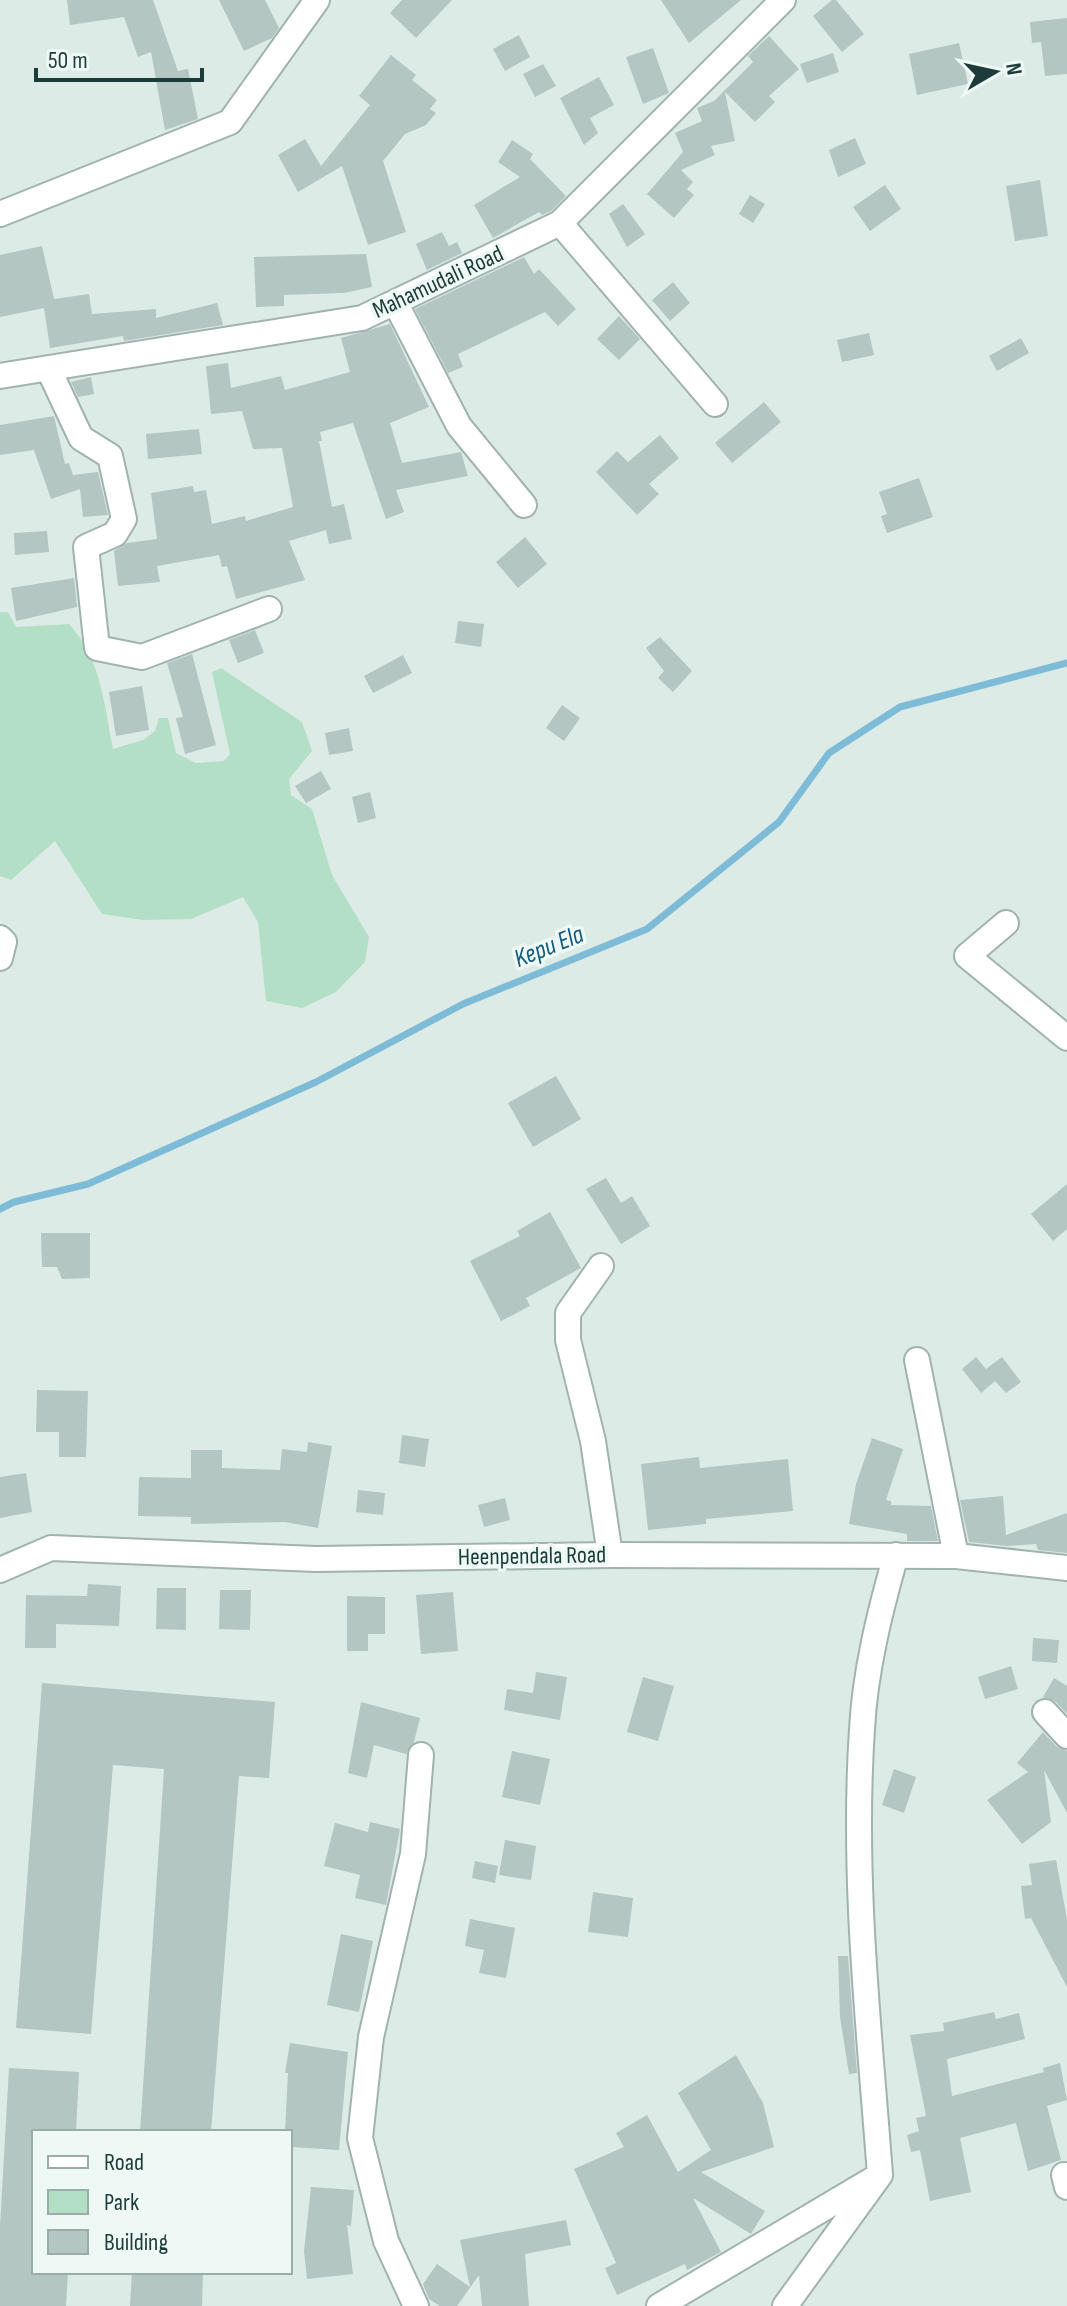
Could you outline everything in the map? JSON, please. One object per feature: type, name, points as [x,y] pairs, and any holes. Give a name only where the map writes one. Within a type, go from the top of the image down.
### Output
[{"type":"street","points":[[0,214],[230,122],[317,0]]},
{"type":"street","name":"Mahamudali Road","points":[[0,376],[362,318],[396,304],[560,223],[783,0]]},
{"type":"street","points":[[560,223],[715,404]]},
{"type":"street","points":[[396,304],[459,426],[524,505]]},
{"type":"street","points":[[49,370],[81,438],[110,456],[124,519],[115,534],[86,547],[97,648],[142,657],[269,609]]},
{"type":"street","points":[[1006,923],[967,956],[1067,1038]]},
{"type":"street","points":[[0,938],[4,942],[0,958]]},
{"type":"street","points":[[601,1266],[568,1313],[568,1340],[593,1441],[610,1555]]},
{"type":"street","points":[[917,1360],[956,1556]]},
{"type":"street","name":"Heenpendala Road","points":[[0,1570],[51,1548],[316,1559],[610,1555],[956,1556],[1067,1568]]},
{"type":"street","points":[[785,2306],[880,2175],[859,1894],[862,1727],[882,1605],[896,1555]]},
{"type":"street","points":[[1045,1712],[1067,1736]]},
{"type":"street","points":[[416,2306],[386,2241],[360,2138],[371,2037],[413,1854],[421,1755]]},
{"type":"street","points":[[659,2306],[880,2175]]},
{"type":"green space","points":[[0,612],[8,612],[16,627],[69,624],[95,667],[113,749],[143,740],[155,731],[159,718],[168,718],[176,753],[196,763],[224,761],[230,754],[212,672],[221,668],[302,722],[312,751],[289,779],[291,795],[312,809],[332,875],[369,937],[365,962],[336,992],[302,1008],[266,1001],[258,922],[243,897],[191,919],[143,920],[102,914],[55,841],[11,880],[0,876]]},
{"type":"building","points":[[67,0],[153,0],[178,71],[188,69],[198,119],[165,130],[151,52],[138,57],[124,17],[70,25]]},
{"type":"building","points":[[219,0],[265,0],[279,28],[272,38],[244,51]]},
{"type":"building","points":[[402,0],[452,0],[416,38],[390,13]]},
{"type":"building","points":[[661,0],[741,0],[689,43]]},
{"type":"building","points":[[836,0],[864,34],[842,52],[813,16]]},
{"type":"building","points":[[1067,18],[1067,74],[1045,76],[1041,42],[1032,43],[1030,22]]},
{"type":"building","points":[[519,35],[530,57],[505,71],[493,49]]},
{"type":"building","points":[[769,36],[799,69],[769,96],[775,102],[755,122],[725,92],[735,141],[711,146],[715,155],[681,170],[693,182],[687,189],[694,195],[674,218],[647,194],[683,152],[675,133],[702,121],[697,108],[714,101],[753,62],[748,56]]},
{"type":"building","points":[[959,43],[968,84],[917,95],[909,54]]},
{"type":"building","points":[[653,48],[669,93],[643,104],[626,57]]},
{"type":"building","points":[[833,53],[839,72],[807,83],[800,64]]},
{"type":"building","points":[[391,55],[416,75],[412,80],[437,100],[430,109],[436,113],[426,125],[405,134],[383,161],[406,232],[368,245],[342,166],[298,192],[278,155],[305,139],[321,166],[370,105],[359,96]]},
{"type":"building","points":[[543,64],[556,86],[535,97],[523,74]]},
{"type":"building","points":[[599,77],[614,105],[590,118],[598,133],[584,145],[560,98]]},
{"type":"building","points":[[855,138],[866,164],[838,177],[829,150]]},
{"type":"building","points":[[512,140],[533,154],[530,159],[566,196],[551,211],[542,215],[539,212],[493,238],[474,205],[520,177],[498,162]]},
{"type":"building","points":[[1040,180],[1048,236],[1015,241],[1006,186]]},
{"type":"building","points":[[885,185],[901,209],[870,231],[853,207]]},
{"type":"building","points":[[750,195],[765,204],[753,223],[739,214]]},
{"type":"building","points":[[623,204],[645,234],[627,247],[609,214]]},
{"type":"building","points":[[442,232],[449,246],[457,242],[462,253],[427,270],[416,244]]},
{"type":"building","points":[[42,246],[54,299],[89,294],[92,314],[156,309],[156,318],[217,303],[223,325],[124,341],[123,336],[50,348],[44,308],[0,317],[0,255]]},
{"type":"building","points":[[366,254],[372,287],[344,293],[284,295],[284,306],[256,307],[254,257]]},
{"type":"building","points":[[524,257],[534,274],[539,269],[576,309],[558,326],[545,312],[458,354],[463,367],[448,373],[415,309]]},
{"type":"building","points":[[673,282],[690,303],[670,321],[652,300]]},
{"type":"building","points":[[619,316],[640,339],[619,360],[597,339]]},
{"type":"building","points":[[390,324],[429,407],[390,423],[402,463],[461,452],[468,476],[396,490],[404,512],[386,519],[353,423],[320,432],[322,441],[319,441],[332,507],[344,504],[352,539],[329,544],[326,530],[289,541],[305,580],[236,599],[227,566],[222,567],[219,555],[157,566],[160,582],[118,586],[114,551],[127,543],[157,539],[151,493],[193,486],[194,492],[206,490],[212,524],[245,516],[246,521],[293,507],[282,448],[253,449],[242,411],[211,414],[206,366],[228,363],[231,388],[281,376],[285,390],[350,372],[341,338]]},
{"type":"building","points":[[869,333],[874,355],[842,362],[837,340]]},
{"type":"building","points":[[1021,338],[1029,353],[997,371],[989,356]]},
{"type":"building","points":[[91,377],[94,394],[78,397],[71,382]]},
{"type":"building","points":[[764,402],[781,422],[732,463],[715,443]]},
{"type":"building","points":[[54,416],[65,464],[69,463],[73,475],[98,472],[108,515],[83,517],[80,489],[51,499],[34,450],[0,455],[0,425]]},
{"type":"building","points":[[199,429],[202,454],[148,459],[146,434]]},
{"type":"building","points":[[660,435],[679,458],[649,484],[659,494],[637,515],[596,472],[617,451],[628,462]]},
{"type":"building","points":[[919,478],[933,517],[887,533],[881,516],[887,514],[879,492]]},
{"type":"building","points":[[47,531],[49,552],[15,555],[14,533]]},
{"type":"building","points":[[525,537],[547,564],[518,588],[496,562]]},
{"type":"building","points":[[74,578],[77,607],[16,621],[11,588]]},
{"type":"building","points":[[458,621],[484,624],[481,647],[455,643]]},
{"type":"building","points":[[255,630],[264,653],[238,663],[229,640]]},
{"type":"building","points":[[660,637],[692,671],[673,692],[658,678],[664,671],[646,648]]},
{"type":"building","points":[[192,654],[216,745],[185,754],[176,718],[183,717],[167,663]]},
{"type":"building","points":[[403,655],[412,673],[373,693],[364,676]]},
{"type":"building","points":[[142,686],[149,730],[116,736],[109,692]]},
{"type":"building","points":[[562,705],[580,718],[564,741],[546,728]]},
{"type":"building","points":[[349,728],[353,751],[329,755],[325,733]]},
{"type":"building","points":[[321,771],[331,789],[306,803],[295,786]]},
{"type":"building","points":[[370,792],[376,818],[358,823],[352,797]]},
{"type":"building","points":[[556,1076],[581,1119],[533,1147],[508,1103]]},
{"type":"building","points":[[606,1178],[621,1203],[632,1196],[650,1226],[621,1244],[586,1189]]},
{"type":"building","points":[[1067,1184],[1067,1229],[1053,1241],[1031,1214]]},
{"type":"building","points":[[550,1212],[581,1268],[526,1298],[530,1306],[501,1321],[470,1261],[520,1236],[517,1231]]},
{"type":"building","points":[[41,1233],[90,1233],[90,1278],[62,1279],[57,1267],[42,1267]]},
{"type":"building","points":[[976,1357],[986,1369],[1002,1357],[1021,1382],[1006,1393],[995,1381],[981,1393],[962,1369]]},
{"type":"building","points":[[37,1390],[88,1391],[86,1457],[59,1457],[59,1432],[36,1432]]},
{"type":"building","points":[[402,1435],[429,1439],[425,1467],[399,1463]]},
{"type":"building","points":[[872,1438],[903,1449],[886,1500],[891,1501],[891,1505],[931,1506],[938,1541],[907,1541],[907,1534],[849,1524],[856,1484]]},
{"type":"building","points":[[308,1442],[332,1446],[318,1528],[285,1522],[191,1524],[191,1517],[138,1516],[139,1477],[191,1478],[191,1450],[222,1450],[222,1468],[280,1470],[282,1449],[307,1452]]},
{"type":"building","points":[[699,1457],[700,1468],[788,1459],[793,1511],[706,1519],[706,1524],[648,1530],[641,1464]]},
{"type":"building","points":[[26,1473],[32,1512],[0,1518],[0,1477]]},
{"type":"building","points":[[358,1490],[385,1493],[383,1515],[356,1512]]},
{"type":"building","points":[[1003,1496],[1006,1535],[1067,1513],[1067,1553],[1038,1550],[1036,1544],[1007,1546],[969,1542],[960,1500]]},
{"type":"building","points":[[505,1498],[510,1520],[484,1527],[478,1505]]},
{"type":"building","points":[[88,1584],[121,1586],[119,1626],[56,1624],[56,1648],[25,1648],[26,1595],[87,1596]]},
{"type":"building","points":[[157,1588],[186,1588],[186,1630],[156,1629]]},
{"type":"building","points":[[220,1590],[251,1590],[250,1630],[219,1629]]},
{"type":"building","points":[[453,1592],[458,1651],[421,1654],[416,1595]]},
{"type":"building","points":[[347,1596],[385,1597],[385,1634],[368,1634],[368,1651],[347,1651]]},
{"type":"building","points":[[1033,1638],[1059,1640],[1057,1663],[1032,1661]]},
{"type":"building","points":[[1011,1666],[1018,1689],[985,1699],[978,1677]]},
{"type":"building","points":[[536,1672],[567,1677],[560,1720],[504,1710],[507,1689],[533,1693]]},
{"type":"building","points":[[643,1677],[674,1686],[658,1741],[627,1732]]},
{"type":"building","points":[[1054,1678],[1067,1686],[1067,1714],[1055,1701],[1043,1697]]},
{"type":"building","points":[[42,1683],[275,1702],[269,1778],[239,1776],[211,2130],[140,2130],[164,1769],[113,1765],[91,2034],[16,2028]]},
{"type":"building","points":[[361,1702],[420,1718],[414,1742],[406,1754],[374,1745],[367,1778],[348,1773]]},
{"type":"building","points":[[1043,1732],[1057,1747],[1067,1751],[1067,1813],[1044,1770],[1051,1822],[1022,1844],[987,1800],[1028,1772],[1017,1763]]},
{"type":"building","points":[[512,1751],[550,1759],[540,1805],[502,1797]]},
{"type":"building","points":[[894,1769],[916,1777],[904,1813],[882,1805]]},
{"type":"building","points":[[370,1822],[400,1829],[386,1905],[355,1898],[360,1875],[324,1866],[335,1823],[368,1832]]},
{"type":"building","points":[[505,1840],[536,1846],[531,1880],[499,1875]]},
{"type":"building","points":[[1056,1860],[1067,1919],[1067,1987],[1031,1918],[1025,1919],[1021,1886],[1032,1885],[1029,1864]]},
{"type":"building","points":[[475,1861],[498,1866],[495,1883],[472,1878]]},
{"type":"building","points":[[593,1892],[633,1898],[628,1937],[588,1932]]},
{"type":"building","points":[[470,1919],[515,1928],[506,1978],[479,1973],[484,1950],[465,1946]]},
{"type":"building","points":[[341,1934],[373,1941],[359,2012],[327,2005]]},
{"type":"building","points":[[838,1956],[848,1956],[857,2073],[849,2074],[840,2017]]},
{"type":"building","points":[[994,2012],[996,2019],[1019,2013],[1025,2039],[947,2059],[952,2096],[1044,2072],[1043,2068],[1060,2063],[1067,2100],[1047,2106],[1061,2160],[1028,2171],[1016,2123],[960,2138],[971,2192],[930,2201],[920,2150],[911,2152],[907,2135],[919,2131],[916,2118],[926,2116],[910,2035],[944,2031],[943,2023]]},
{"type":"building","points":[[290,2043],[348,2052],[339,2150],[292,2147],[292,2130],[285,2130],[288,2073],[285,2073]]},
{"type":"building","points":[[736,2055],[763,2103],[774,2147],[701,2172],[765,2211],[751,2234],[693,2198],[721,2252],[687,2270],[685,2264],[617,2295],[605,2268],[616,2263],[574,2169],[624,2147],[616,2133],[647,2115],[678,2172],[711,2150],[678,2093]]},
{"type":"building","points":[[9,2068],[79,2072],[76,2130],[32,2130],[32,2274],[68,2274],[66,2306],[0,2306],[0,2226]]},
{"type":"building","points":[[311,2187],[354,2190],[351,2226],[347,2225],[353,2274],[307,2279],[304,2251]]},
{"type":"building","points":[[566,2220],[571,2245],[525,2254],[529,2306],[482,2306],[479,2275],[457,2306],[440,2306],[429,2299],[423,2284],[437,2264],[470,2287],[460,2240]]},
{"type":"building","points":[[132,2274],[203,2274],[202,2306],[130,2306]]},
{"type":"waterway","name":"Kepu Ela","points":[[0,1209],[14,1202],[88,1184],[316,1082],[463,1004],[647,929],[779,822],[829,753],[900,707],[1067,663]]}]
